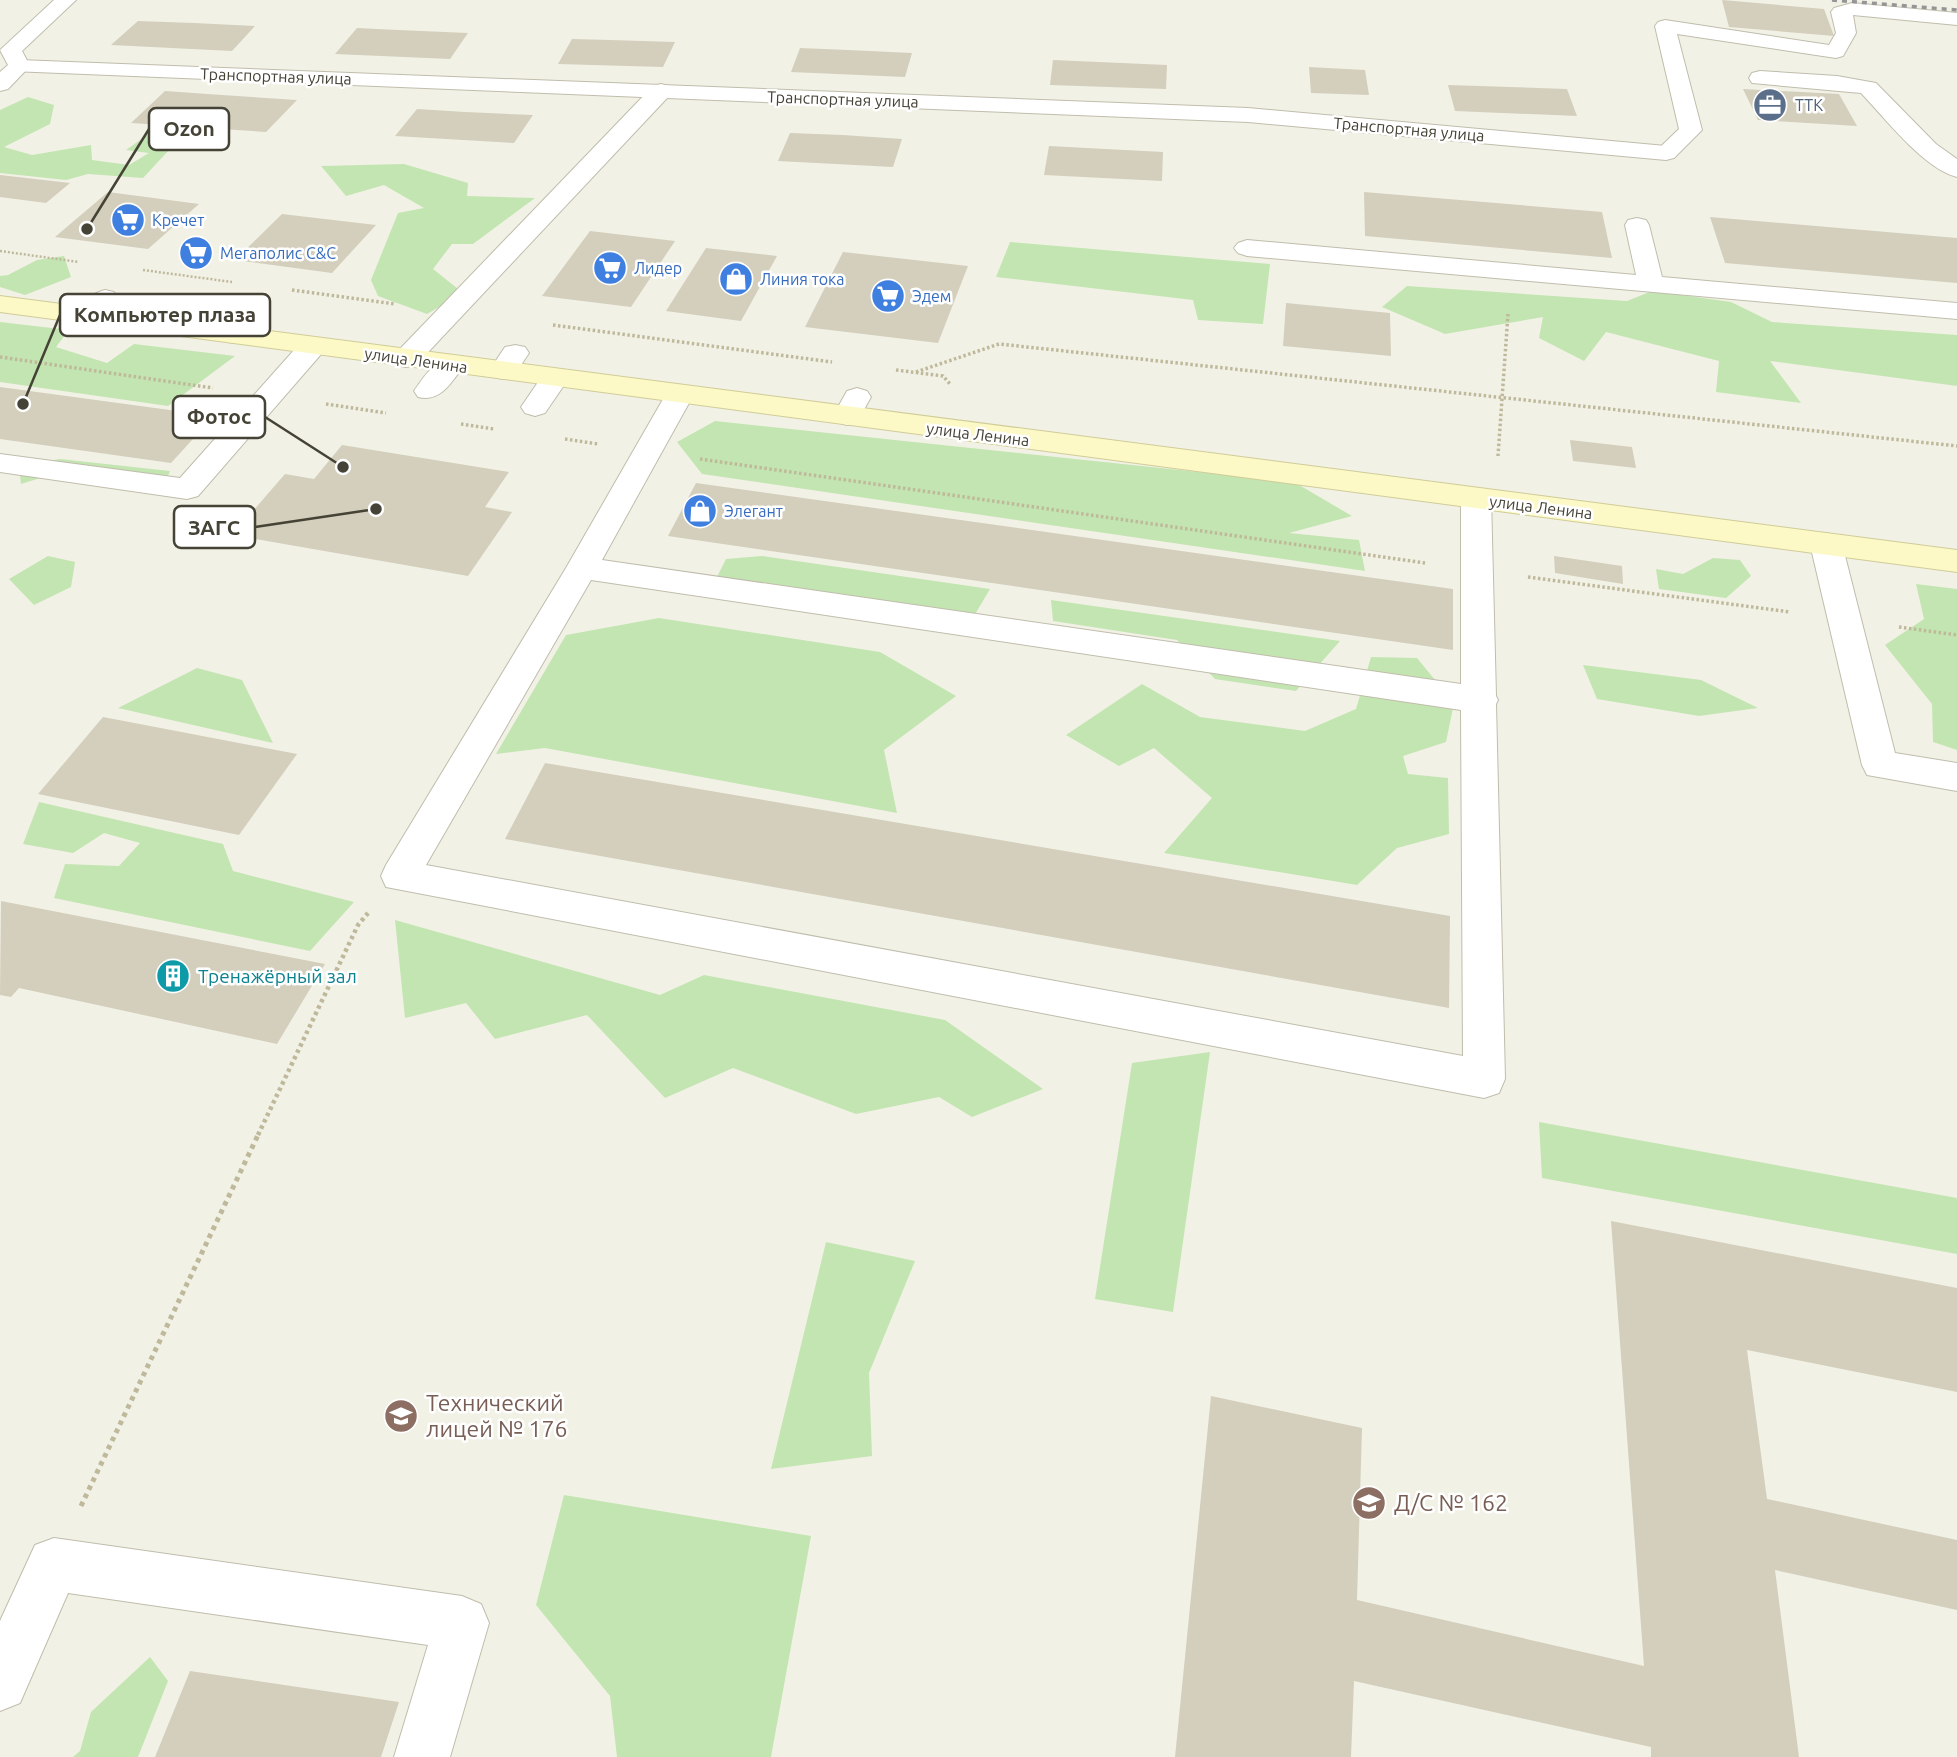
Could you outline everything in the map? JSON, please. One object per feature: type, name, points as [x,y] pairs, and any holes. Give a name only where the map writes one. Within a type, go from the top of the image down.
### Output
[{"type":"main road","name":"улица Ленина","points":[[0,304],[95,306],[247,327],[313,346],[406,359],[450,365],[509,362],[555,378],[670,386],[852,407],[1486,500],[1957,561]]},
{"type":"street","points":[[0,83],[19,66],[11,50],[66,0]]},
{"type":"street","name":"Транспортная улица","points":[[19,66],[1248,115],[1665,153],[1691,130],[1663,19],[1836,52],[1846,33],[1841,12],[1852,9],[1957,19]]},
{"type":"street","points":[[1760,78],[1837,83],[1868,88],[1928,149],[1957,170]]},
{"type":"street","points":[[406,359],[661,91]]},
{"type":"street","points":[[1637,225],[1651,284]]},
{"type":"street","points":[[1247,248],[1957,311]]},
{"type":"street","points":[[0,463],[187,489],[313,346]]},
{"type":"street","points":[[428,391],[450,365]]},
{"type":"street","points":[[535,407],[555,378]]},
{"type":"street","points":[[670,386],[648,451],[400,876],[1484,1079],[1481,700],[1477,571],[1486,500]]},
{"type":"street","points":[[1826,544],[1880,765],[1957,777]]},
{"type":"street","points":[[582,568],[1481,700]]},
{"type":"street","points":[[0,1683],[54,1564],[462,1623],[422,1757]]},
{"type":"path","points":[[1486,500],[1502,398],[1511,272]]},
{"type":"path","points":[[915,373],[999,344],[1957,446]]},
{"type":"path","points":[[0,357],[391,414]]},
{"type":"path","points":[[458,424],[499,429]]},
{"type":"path","points":[[553,437],[1477,571],[1957,635]]},
{"type":"path","points":[[54,1564],[358,925],[400,876]]},
{"type":"green space","points":[[28,97],[54,105],[50,124],[4,147],[32,155],[91,145],[92,160],[129,165],[149,153],[126,150],[154,130],[182,136],[143,178],[88,174],[66,180],[0,173],[0,110]]},
{"type":"green space","points":[[404,164],[468,183],[467,196],[535,198],[473,244],[452,244],[433,269],[463,293],[427,314],[378,296],[371,280],[398,213],[424,208],[384,185],[346,196],[321,166]]},
{"type":"green space","points":[[1010,242],[1270,264],[1263,324],[1198,320],[1193,300],[996,277]]},
{"type":"green space","points":[[64,256],[71,277],[25,295],[0,287],[0,276],[8,275],[37,260]]},
{"type":"green space","points":[[1407,286],[1627,301],[1652,291],[1731,302],[1772,322],[1957,335],[1957,386],[1770,361],[1801,403],[1716,392],[1719,361],[1606,332],[1584,361],[1539,338],[1543,317],[1445,334],[1382,307]]},
{"type":"green space","points":[[0,322],[69,330],[56,347],[107,363],[134,344],[235,356],[168,406],[0,382]]},
{"type":"green space","points":[[715,421],[1294,482],[1352,516],[1289,533],[1359,540],[1365,571],[702,474],[677,442]]},
{"type":"green space","points":[[60,459],[170,471],[166,481],[94,486],[66,470],[21,484],[19,466]]},
{"type":"green space","points":[[48,556],[75,562],[71,587],[34,605],[9,579]]},
{"type":"green space","points":[[762,556],[990,589],[974,616],[717,577],[726,559]]},
{"type":"green space","points":[[1713,558],[1740,560],[1751,576],[1726,598],[1659,589],[1656,569],[1683,574]]},
{"type":"green space","points":[[1916,584],[1957,589],[1957,750],[1933,742],[1932,704],[1885,645],[1924,619]]},
{"type":"green space","points":[[1051,600],[1340,641],[1296,691],[1215,679],[1177,640],[1053,621]]},
{"type":"green space","points":[[659,618],[880,652],[956,696],[884,750],[897,813],[545,748],[496,754],[566,635]]},
{"type":"green space","points":[[1371,657],[1417,658],[1454,703],[1446,742],[1403,756],[1408,774],[1448,778],[1449,834],[1397,848],[1357,885],[1164,853],[1212,798],[1154,748],[1119,766],[1066,735],[1142,684],[1200,717],[1305,731],[1356,709]]},
{"type":"green space","points":[[1583,665],[1701,680],[1758,708],[1699,716],[1597,699]]},
{"type":"green space","points":[[197,668],[242,680],[273,743],[118,708]]},
{"type":"green space","points":[[39,802],[223,844],[233,871],[354,902],[310,951],[54,898],[65,864],[119,866],[140,843],[104,833],[73,853],[23,844]]},
{"type":"green space","points":[[395,920],[660,995],[704,975],[945,1020],[1043,1089],[972,1117],[939,1097],[856,1114],[733,1068],[665,1098],[587,1015],[495,1039],[466,1003],[405,1018]]},
{"type":"green space","points":[[1210,1052],[1173,1312],[1095,1299],[1132,1063]]},
{"type":"green space","points":[[1539,1122],[1957,1198],[1957,1254],[1542,1178]]},
{"type":"green space","points":[[826,1242],[915,1261],[869,1373],[872,1456],[771,1469]]},
{"type":"green space","points":[[564,1495],[811,1536],[771,1757],[617,1757],[610,1696],[536,1605]]},
{"type":"green space","points":[[150,1657],[168,1681],[138,1757],[73,1757],[80,1751],[91,1712]]},
{"type":"building","points":[[1722,0],[1824,9],[1834,36],[1729,27]]},
{"type":"building","points":[[138,21],[255,26],[232,51],[111,45]]},
{"type":"building","points":[[357,28],[468,33],[450,59],[335,54]]},
{"type":"building","points":[[572,39],[675,42],[663,67],[558,64]]},
{"type":"building","points":[[800,48],[912,53],[905,77],[791,72]]},
{"type":"building","points":[[1053,60],[1167,65],[1166,89],[1050,85]]},
{"type":"building","points":[[1309,67],[1365,70],[1369,95],[1311,93]]},
{"type":"building","points":[[1448,85],[1567,89],[1577,116],[1455,111]]},
{"type":"building","points":[[1743,89],[1839,94],[1857,126],[1758,120]]},
{"type":"building","points":[[165,91],[297,100],[266,132],[131,123]]},
{"type":"building","points":[[417,109],[533,115],[514,143],[395,136]]},
{"type":"building","points":[[790,133],[902,139],[893,167],[778,161]]},
{"type":"building","points":[[1049,146],[1163,152],[1162,181],[1044,175]]},
{"type":"building","points":[[0,175],[70,183],[46,203],[0,197]]},
{"type":"building","name":"Кречет","points":[[108,192],[199,204],[148,249],[55,237]]},
{"type":"building","points":[[1364,192],[1602,212],[1612,258],[1365,236]]},
{"type":"building","points":[[282,214],[376,225],[332,273],[235,260]]},
{"type":"building","points":[[1710,217],[1957,238],[1957,283],[1725,263]]},
{"type":"building","name":"Лидер","points":[[590,231],[675,241],[631,307],[542,296]]},
{"type":"building","points":[[706,248],[777,256],[741,321],[666,311]]},
{"type":"building","name":"Эдем","points":[[843,252],[968,266],[938,343],[805,327]]},
{"type":"building","points":[[1286,303],[1390,313],[1391,356],[1283,346]]},
{"type":"building","points":[[0,387],[214,416],[171,463],[0,439]]},
{"type":"building","points":[[1570,440],[1632,447],[1636,468],[1573,461]]},
{"type":"building","points":[[342,445],[509,472],[485,507],[512,512],[468,576],[232,535],[285,474],[314,479]]},
{"type":"building","points":[[696,483],[1453,589],[1453,650],[668,536]]},
{"type":"building","points":[[1554,556],[1622,566],[1623,584],[1555,573]]},
{"type":"building","points":[[103,717],[297,754],[239,835],[38,794]]},
{"type":"building","points":[[545,763],[1450,916],[1449,1008],[505,839]]},
{"type":"building","name":"Тренажёрный зал","points":[[1,901],[325,964],[277,1044],[19,988],[11,997],[0,995]]},
{"type":"building","points":[[1611,1221],[1957,1288],[1957,1392],[1747,1350],[1767,1499],[1957,1540],[1957,1610],[1775,1570],[1799,1757],[1651,1757],[1651,1747],[1354,1681],[1351,1757],[1175,1757],[1211,1396],[1362,1428],[1357,1600],[1644,1666]]},
{"type":"building","points":[[190,1671],[399,1702],[381,1757],[155,1757]]},
{"type":"railway","points":[[1832,0],[1957,10]]},
{"type":"place","name":"ТТК","points":[[1770,105]]},
{"type":"place","name":"Кречет","points":[[128,220]]},
{"type":"place","name":"Ozon","points":[[87,229]]},
{"type":"place","name":"Мегаполис C&С","points":[[196,253]]},
{"type":"place","name":"Лидер","points":[[610,268]]},
{"type":"place","name":"Линия тока","points":[[736,279]]},
{"type":"place","name":"Эдем","points":[[888,296]]},
{"type":"place","name":"Компьютер плаза","points":[[23,404]]},
{"type":"place","name":"Фотос","points":[[343,467]]},
{"type":"place","name":"ЗАГС","points":[[376,509]]},
{"type":"place","name":"Элегант","points":[[700,511]]},
{"type":"place","name":"Тренажёрный зал","points":[[173,976]]},
{"type":"place","name":"Технический лицей № 176","points":[[401,1416]]},
{"type":"place","name":"Д/С № 162","points":[[1369,1503]]}]
